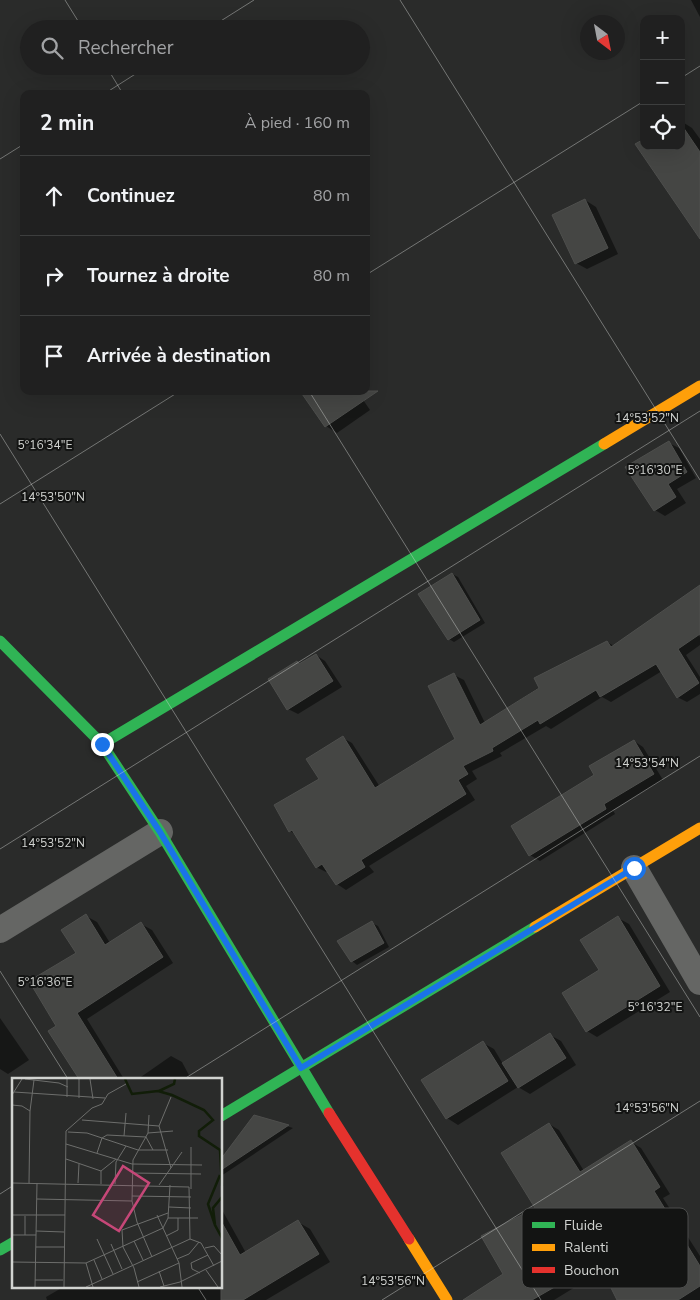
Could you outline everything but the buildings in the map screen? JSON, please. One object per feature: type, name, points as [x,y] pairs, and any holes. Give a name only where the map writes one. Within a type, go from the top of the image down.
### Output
[{"type":"street","points":[[102,744],[700,386]]},
{"type":"street","points":[[0,641],[102,744],[160,832],[439,1297]]},
{"type":"street","points":[[222,1115],[700,828]]},
{"type":"street","points":[[0,930],[160,832]]},
{"type":"street","points":[[634,868],[700,982]]},
{"type":"street","points":[[0,1250],[12,1243]]},
{"type":"traffic: fast","points":[[102,744],[604,444]]},
{"type":"traffic: fast","points":[[0,641],[102,744],[160,832],[329,1113]]},
{"type":"traffic: fast","points":[[222,1115],[535,927]]},
{"type":"traffic: fast","points":[[0,1250],[12,1243]]},
{"type":"traffic: slow","points":[[604,444],[700,386]]},
{"type":"traffic: slow","points":[[535,927],[700,828]]},
{"type":"traffic: slow","points":[[409,1239],[447,1300]]},
{"type":"traffic: jam","points":[[329,1113],[409,1239]]},
{"type":"route","points":[[102,744],[160,832],[301,1068],[634,868]]}]
